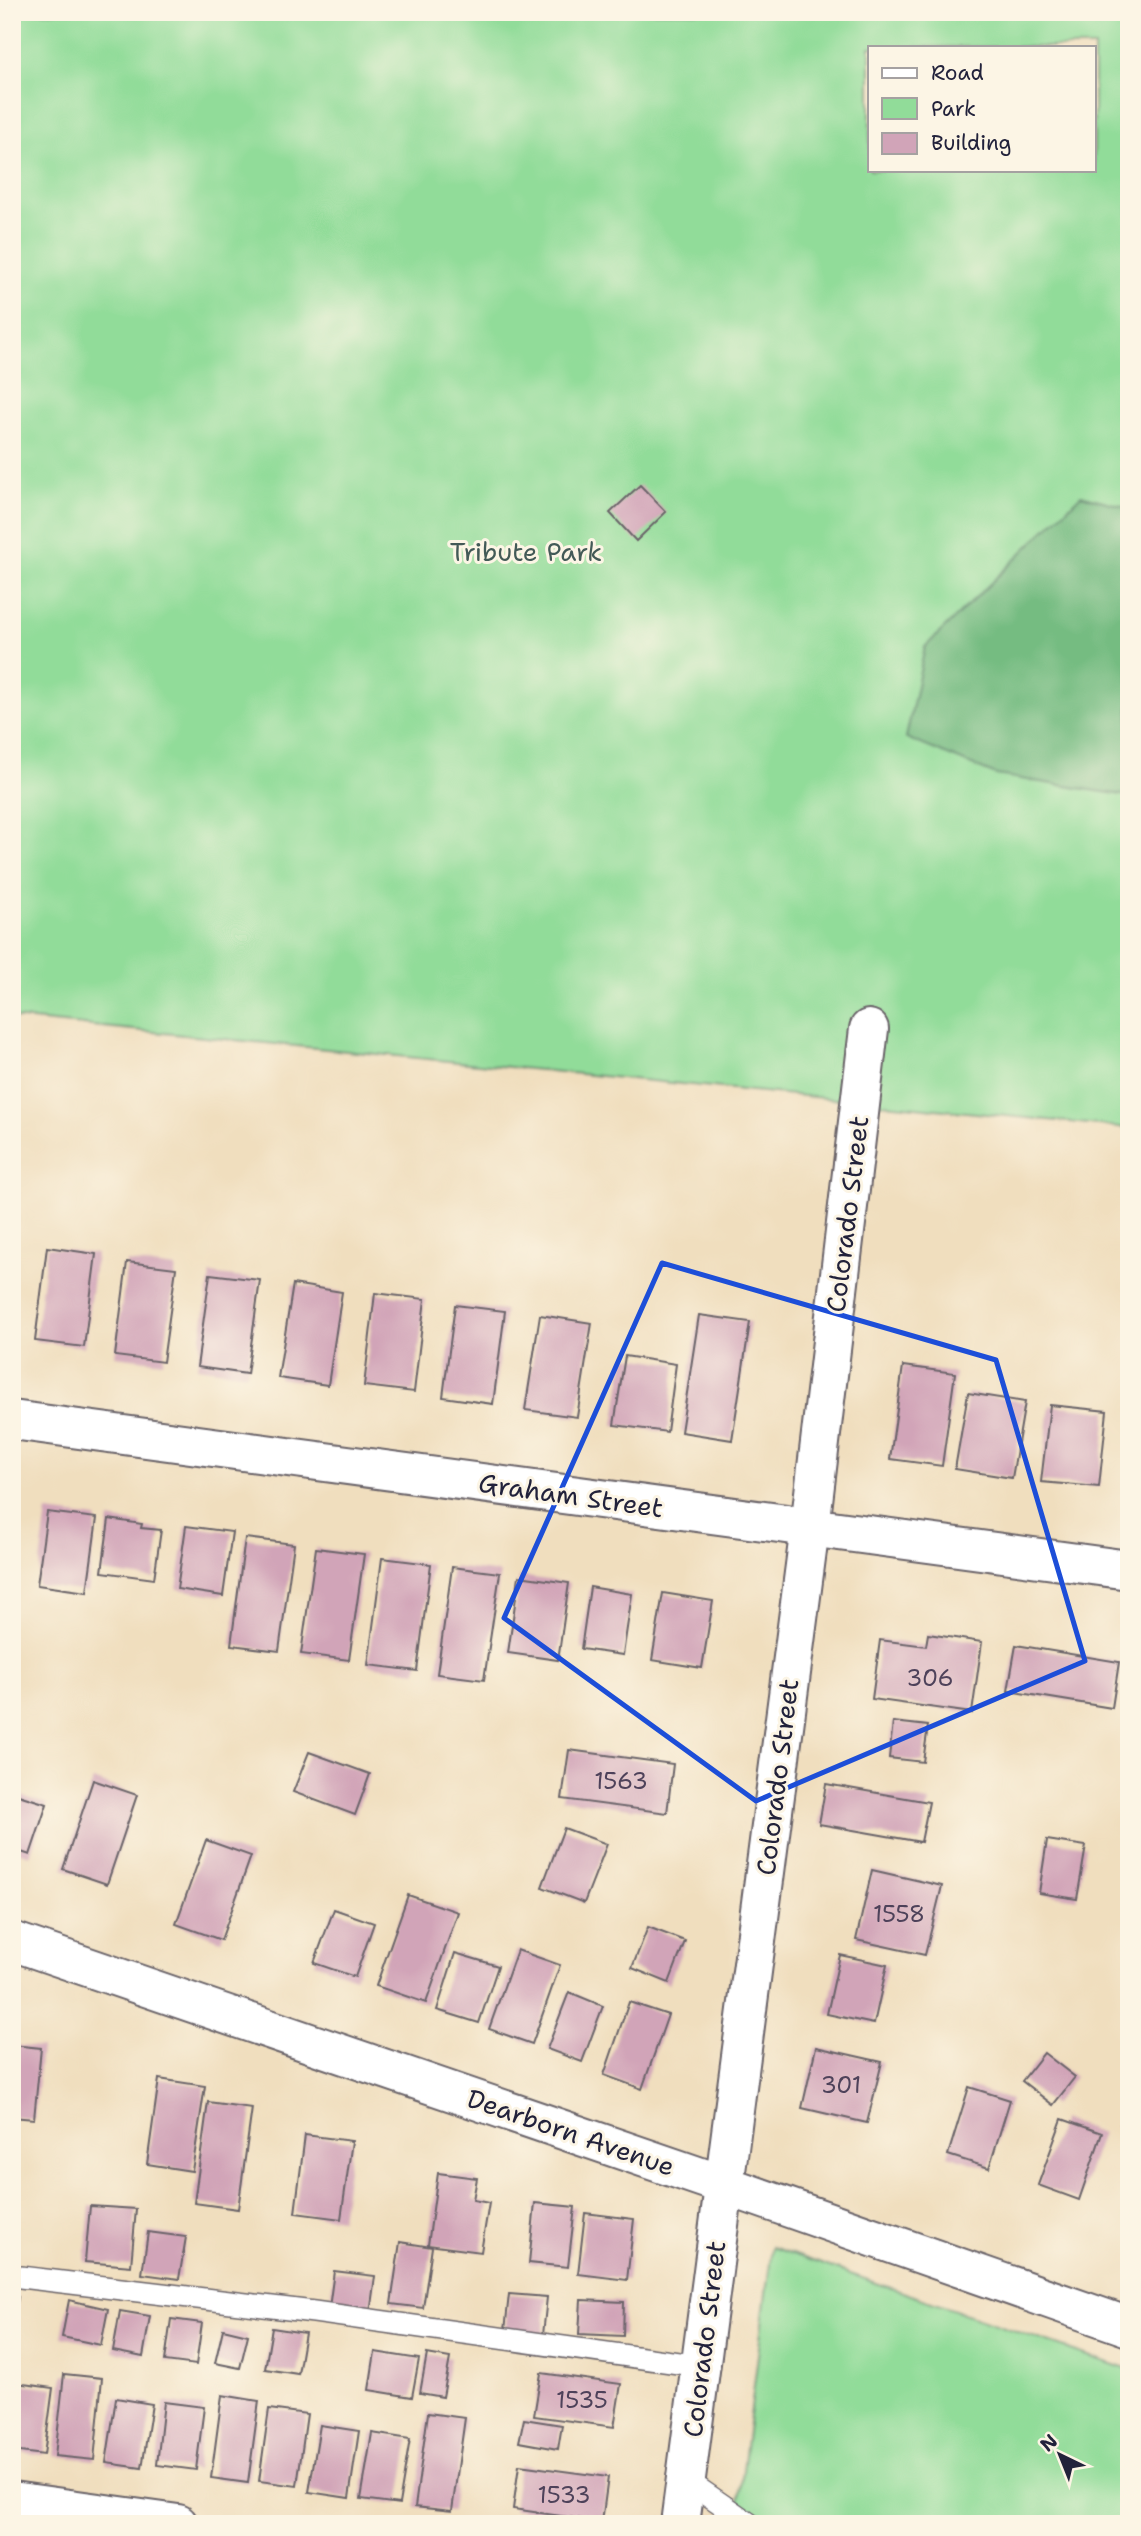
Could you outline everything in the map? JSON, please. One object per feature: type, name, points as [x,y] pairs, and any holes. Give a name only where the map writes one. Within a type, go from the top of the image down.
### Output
[{"type":"street","name":"Colorado Street","points":[[680,2524],[810,1527],[869,1029]]},
{"type":"street","name":"Graham Street","points":[[12,1420],[1129,1570]]},
{"type":"street","name":"Dearborn Avenue","points":[[12,1941],[1129,2327]]},
{"type":"street","points":[[12,2501],[178,2524]]},
{"type":"lane","points":[[12,2276],[314,2312],[700,2366]]},
{"type":"lane","points":[[685,2479],[750,2524]]},
{"type":"highlighted area","points":[[662,1263],[996,1360],[1085,1661],[756,1801],[504,1618]]},
{"type":"green space","name":"Tribute Park","points":[[12,12],[1129,12],[1129,1128],[12,1018]]},
{"type":"green space","points":[[1081,495],[1129,508],[1129,796],[996,775],[906,738],[925,647]]},
{"type":"green space","points":[[772,2247],[1129,2370],[1129,2524],[736,2524]]},
{"type":"building","points":[[640,485],[666,512],[636,541],[610,513]]},
{"type":"building","points":[[47,1247],[96,1254],[84,1347],[35,1341]]},
{"type":"building","points":[[127,1262],[176,1268],[163,1362],[115,1356]]},
{"type":"building","points":[[210,1274],[260,1280],[247,1374],[197,1367]]},
{"type":"building","points":[[293,1284],[342,1292],[328,1385],[278,1378]]},
{"type":"building","points":[[375,1293],[425,1299],[414,1392],[364,1386]]},
{"type":"building","points":[[455,1305],[505,1311],[493,1404],[443,1397]]},
{"type":"building","points":[[540,1315],[592,1323],[577,1417],[525,1410]]},
{"type":"building","points":[[699,1315],[750,1322],[732,1440],[681,1432]]},
{"type":"building","points":[[625,1356],[676,1364],[667,1432],[614,1425]]},
{"type":"building","points":[[903,1366],[955,1373],[942,1466],[890,1459]]},
{"type":"building","points":[[968,1393],[1025,1402],[1012,1478],[955,1469]]},
{"type":"building","points":[[1050,1405],[1107,1411],[1099,1487],[1041,1482]]},
{"type":"building","points":[[12,1506],[19,1507],[14,1549],[12,1548]]},
{"type":"building","points":[[47,1512],[97,1518],[87,1592],[37,1585]]},
{"type":"building","points":[[109,1519],[142,1524],[141,1528],[161,1530],[154,1579],[102,1572]]},
{"type":"building","points":[[186,1526],[232,1532],[223,1596],[177,1589]]},
{"type":"building","points":[[245,1538],[294,1544],[279,1651],[231,1645]]},
{"type":"building","points":[[316,1548],[364,1554],[349,1660],[301,1654]]},
{"type":"building","points":[[382,1558],[431,1564],[417,1671],[368,1665]]},
{"type":"building","points":[[452,1567],[500,1573],[484,1680],[437,1674]]},
{"type":"building","points":[[519,1576],[569,1583],[558,1660],[508,1653]]},
{"type":"building","points":[[590,1587],[632,1594],[623,1655],[581,1649]]},
{"type":"building","points":[[663,1593],[713,1601],[702,1668],[652,1660]]},
{"type":"building","points":[[928,1634],[982,1642],[972,1713],[872,1699],[880,1640],[926,1646]]},
{"type":"building","points":[[1016,1645],[1119,1662],[1112,1708],[1008,1691]]},
{"type":"building","points":[[893,1722],[928,1726],[923,1762],[889,1758]]},
{"type":"building","points":[[569,1750],[673,1764],[667,1813],[562,1799]]},
{"type":"building","points":[[309,1752],[370,1774],[355,1815],[293,1792]]},
{"type":"building","points":[[93,1780],[137,1795],[107,1884],[63,1869]]},
{"type":"building","points":[[826,1784],[929,1802],[921,1842],[819,1824]]},
{"type":"building","points":[[12,1793],[47,1804],[30,1855],[12,1849]]},
{"type":"building","points":[[564,1828],[607,1844],[584,1903],[542,1887]]},
{"type":"building","points":[[206,1840],[251,1856],[221,1940],[176,1924]]},
{"type":"building","points":[[1047,1840],[1086,1846],[1077,1899],[1039,1893]]},
{"type":"building","points":[[872,1870],[942,1886],[925,1955],[856,1940]]},
{"type":"building","points":[[408,1895],[458,1912],[426,2003],[376,1986]]},
{"type":"building","points":[[334,1909],[374,1923],[355,1977],[314,1963]]},
{"type":"building","points":[[648,1927],[685,1941],[669,1983],[632,1968]]},
{"type":"building","points":[[517,1950],[560,1965],[532,2044],[489,2029]]},
{"type":"building","points":[[455,1953],[498,1966],[479,2023],[437,2010]]},
{"type":"building","points":[[840,1955],[887,1965],[874,2024],[827,2014]]},
{"type":"building","points":[[569,1992],[603,2006],[582,2062],[547,2049]]},
{"type":"building","points":[[629,2002],[668,2015],[642,2089],[604,2075]]},
{"type":"building","points":[[12,2045],[41,2048],[34,2119],[12,2117]]},
{"type":"building","points":[[816,2047],[882,2062],[867,2123],[802,2108]]},
{"type":"building","points":[[1044,2053],[1075,2077],[1053,2105],[1022,2081]]},
{"type":"building","points":[[159,2079],[205,2086],[192,2171],[147,2164]]},
{"type":"building","points":[[969,2087],[1010,2100],[989,2168],[948,2155]]},
{"type":"building","points":[[208,2102],[252,2108],[238,2209],[194,2203]]},
{"type":"building","points":[[1129,2113],[1129,2131],[1120,2124]]},
{"type":"building","points":[[1062,2119],[1102,2133],[1079,2200],[1038,2185]]},
{"type":"building","points":[[305,2135],[352,2141],[341,2219],[295,2213]]},
{"type":"building","points":[[438,2173],[477,2178],[473,2200],[489,2203],[481,2252],[428,2245]]},
{"type":"building","points":[[535,2203],[575,2207],[568,2267],[529,2263]]},
{"type":"building","points":[[90,2206],[136,2209],[131,2266],[85,2262]]},
{"type":"building","points":[[585,2213],[634,2219],[627,2280],[578,2274]]},
{"type":"building","points":[[148,2232],[186,2237],[179,2279],[142,2274]]},
{"type":"building","points":[[400,2242],[432,2247],[423,2308],[391,2304]]},
{"type":"building","points":[[334,2271],[375,2276],[370,2313],[329,2308]]},
{"type":"building","points":[[509,2294],[547,2297],[543,2335],[505,2331]]},
{"type":"building","points":[[12,2296],[18,2297],[14,2320],[12,2320]]},
{"type":"building","points":[[69,2300],[108,2309],[101,2345],[62,2337]]},
{"type":"building","points":[[581,2300],[624,2302],[623,2336],[579,2334]]},
{"type":"building","points":[[120,2311],[150,2316],[143,2357],[113,2351]]},
{"type":"building","points":[[171,2319],[202,2323],[196,2365],[165,2361]]},
{"type":"building","points":[[272,2328],[305,2333],[298,2374],[265,2369]]},
{"type":"building","points":[[223,2329],[248,2335],[240,2368],[215,2363]]},
{"type":"building","points":[[375,2352],[419,2359],[412,2397],[369,2390]]},
{"type":"building","points":[[427,2354],[450,2358],[443,2397],[420,2393]]},
{"type":"building","points":[[541,2373],[621,2384],[614,2427],[534,2416]]},
{"type":"building","points":[[64,2374],[102,2378],[94,2460],[55,2456]]},
{"type":"building","points":[[16,2383],[53,2388],[44,2455],[12,2451],[12,2412]]},
{"type":"building","points":[[222,2395],[259,2401],[248,2483],[211,2478]]},
{"type":"building","points":[[116,2398],[152,2404],[142,2468],[106,2463]]},
{"type":"building","points":[[164,2402],[204,2407],[196,2470],[157,2465]]},
{"type":"building","points":[[269,2409],[307,2414],[297,2486],[259,2481]]},
{"type":"building","points":[[428,2413],[465,2418],[452,2511],[415,2507]]},
{"type":"building","points":[[524,2419],[562,2425],[558,2449],[519,2442]]},
{"type":"building","points":[[320,2425],[359,2431],[349,2498],[309,2492]]},
{"type":"building","points":[[372,2433],[410,2439],[399,2504],[361,2499]]},
{"type":"building","points":[[519,2465],[608,2477],[602,2522],[513,2509]]}]
